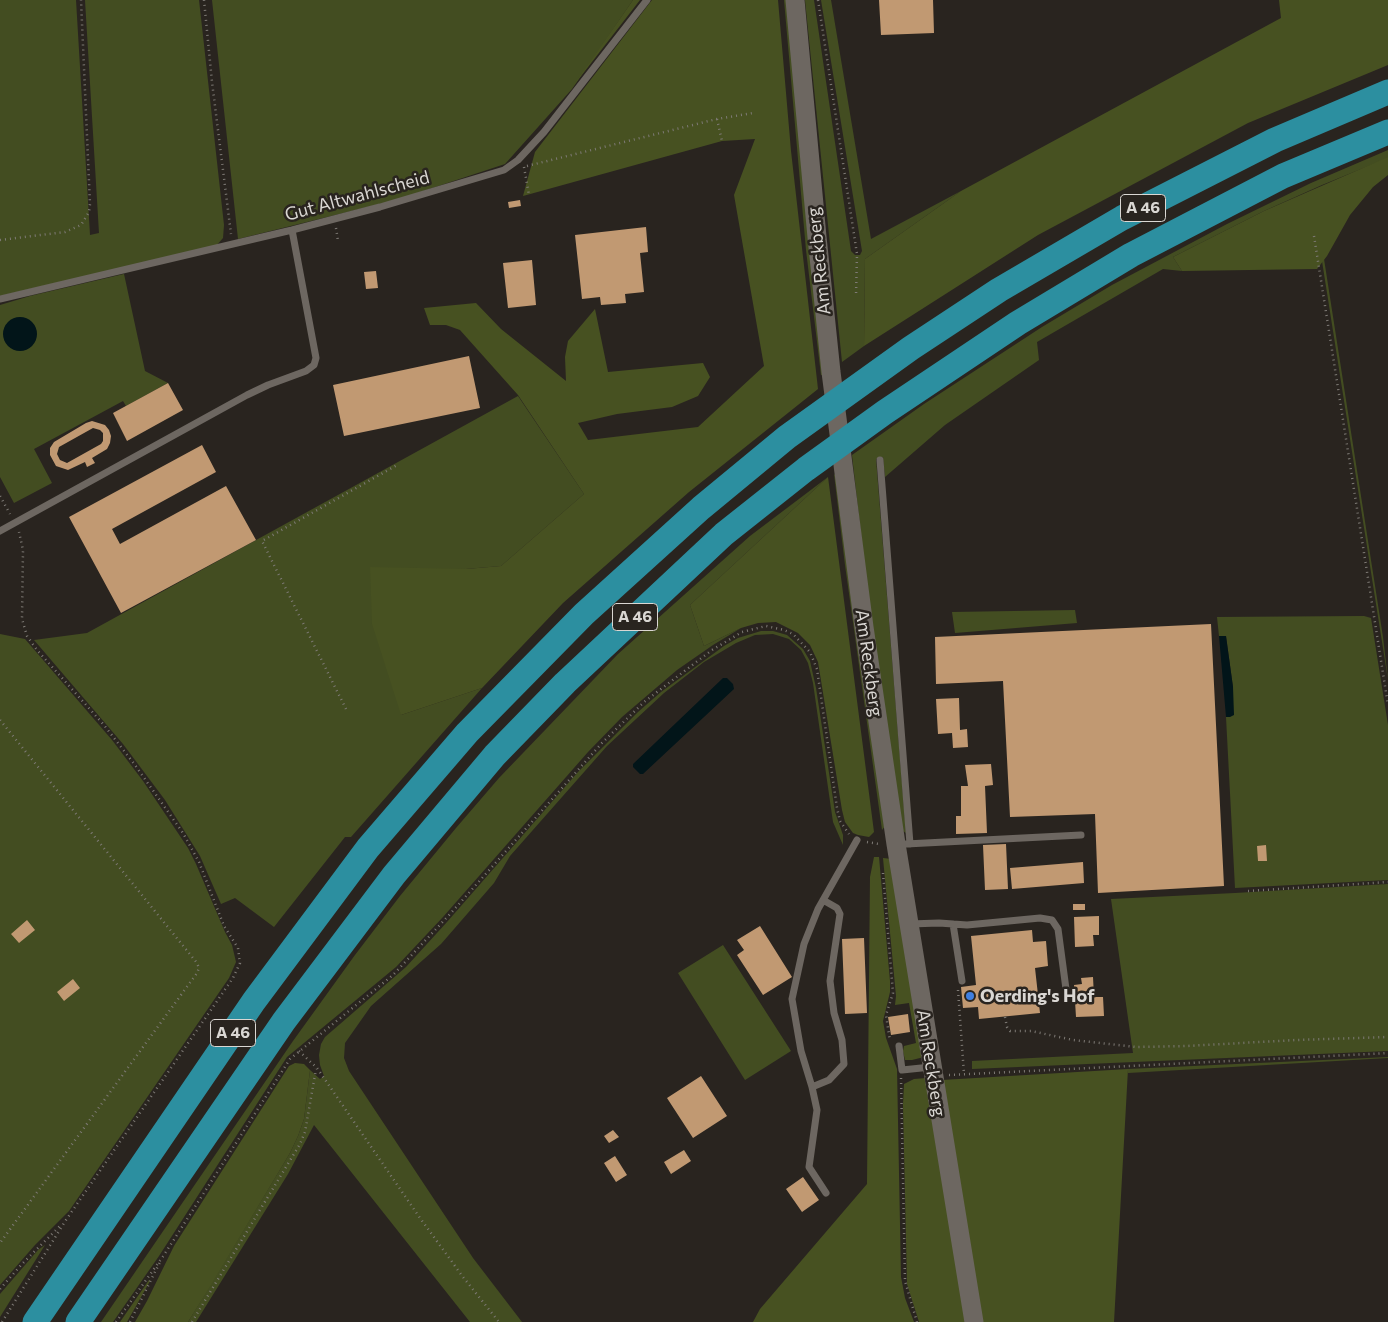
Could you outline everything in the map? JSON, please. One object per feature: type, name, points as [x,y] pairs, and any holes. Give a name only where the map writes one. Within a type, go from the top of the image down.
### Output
[{"type":"highway","name":"A 46","points":[[35,1322],[254,1001],[368,848],[466,733],[591,608],[701,508],[787,437],[911,348],[998,290],[1122,218],[1275,140],[1388,92]]},
{"type":"highway","name":"A 46","points":[[78,1322],[284,1021],[394,875],[495,755],[565,683],[724,534],[806,469],[885,412],[1018,323],[1131,255],[1266,185],[1388,132]]},
{"type":"street","name":"Am Reckberg","points":[[795,0],[831,372],[864,627],[895,844],[974,1322]]},
{"type":"lane","name":"Gut Altwahlscheid","points":[[0,299],[292,230],[380,207],[511,167],[544,132],[647,0]]},
{"type":"lane","points":[[0,531],[247,395],[268,384],[312,367],[316,363],[292,230]]},
{"type":"lane","points":[[880,460],[895,844],[1080,835]]},
{"type":"lane","points":[[826,1193],[809,1167],[817,1110],[812,1087],[800,1051],[792,999],[804,944],[818,909],[857,840]]},
{"type":"lane","points":[[812,1087],[829,1080],[844,1064],[842,1040],[834,1013],[830,981],[840,914],[837,908],[823,900]]},
{"type":"lane","points":[[909,924],[967,925],[1040,918],[1052,920],[1058,929],[1066,989]]},
{"type":"lane","points":[[953,924],[962,981]]},
{"type":"lane","points":[[895,1047],[902,1070],[933,1071]]},
{"type":"path","points":[[0,240],[66,232],[81,225],[89,212],[81,0]]},
{"type":"path","points":[[204,0],[232,245]]},
{"type":"path","points":[[818,0],[857,254],[856,296]]},
{"type":"path","points":[[511,167],[524,167],[717,119],[753,113]]},
{"type":"path","points":[[717,119],[722,141]]},
{"type":"path","points":[[524,167],[528,195]]},
{"type":"path","points":[[1314,236],[1388,705]]},
{"type":"path","points":[[346,709],[262,541],[399,464]]},
{"type":"path","points":[[0,496],[15,523],[22,541],[22,619],[27,636],[37,650],[104,726],[164,806],[199,862],[224,926],[238,948],[240,956],[240,964],[233,978],[66,1220],[2,1322]]},
{"type":"path","points":[[116,1322],[164,1254],[286,1064],[299,1051],[393,975],[414,954],[580,766],[644,702],[712,650],[742,632],[766,626],[793,634],[810,652],[817,669],[840,821],[847,833],[857,840],[895,844]]},
{"type":"path","points":[[0,720],[197,963],[199,968],[0,1243]]},
{"type":"path","points":[[882,864],[893,993],[886,1015],[895,1047]]},
{"type":"path","points":[[1248,891],[1388,882]]},
{"type":"path","points":[[960,1003],[964,1074]]},
{"type":"path","points":[[1005,1017],[1010,1031],[1031,1031],[1074,1040],[1136,1047],[1388,1037]]},
{"type":"path","points":[[299,1051],[317,1068],[420,1218],[499,1322]]},
{"type":"path","points":[[933,1071],[964,1074],[1388,1054]]},
{"type":"path","points":[[192,1322],[306,1132],[317,1068]]},
{"type":"path","points":[[901,1086],[905,1281],[917,1322]]},
{"type":"path","points":[[0,1289],[66,1220]]},
{"type":"path","points":[[130,1322],[164,1254]]},
{"type":"green space","points":[[0,0],[76,0],[90,235],[99,233],[85,0],[199,0],[224,225],[223,238],[216,246],[0,296]]},
{"type":"green space","points":[[212,0],[633,0],[572,89],[505,164],[396,200],[238,239]]},
{"type":"green space","points":[[633,0],[640,0],[571,89]]},
{"type":"green space","points":[[652,0],[778,0],[791,151],[818,389],[689,492],[563,603],[482,688],[401,715],[372,624],[370,567],[466,569],[501,566],[584,494],[518,395],[460,330],[446,325],[430,325],[424,308],[476,303],[501,329],[566,381],[565,357],[568,341],[595,309],[608,372],[703,363],[710,377],[698,396],[672,407],[617,414],[578,423],[588,440],[698,427],[764,366],[734,195],[755,139],[722,141],[523,196],[535,152]]},
{"type":"green space","points":[[784,0],[789,0],[825,375],[821,375],[806,250]]},
{"type":"green space","points":[[805,0],[814,0],[851,251],[855,255],[860,255],[862,251],[821,0],[831,0],[871,239],[961,191],[865,259],[864,346],[842,362]]},
{"type":"green space","points":[[1279,0],[1388,0],[1388,65],[1248,123],[1038,235],[864,346],[865,259],[961,191],[1281,18]]},
{"type":"green space","points":[[1388,150],[1388,158],[1264,211],[1173,257],[1182,271],[1163,269],[1037,342],[1039,360],[945,425],[885,477],[883,457],[876,459],[906,833],[903,831],[874,649],[852,455],[924,404],[1042,327],[1112,285],[1227,224],[1311,183]]},
{"type":"green space","points":[[1388,157],[1388,175],[1373,187],[1350,215],[1327,256],[1317,269],[1182,271],[1173,257],[1264,211]]},
{"type":"green space","points":[[1324,259],[1383,637],[1388,680],[1322,261]]},
{"type":"green space","points":[[124,274],[145,371],[168,383],[126,406],[123,401],[34,449],[52,483],[14,503],[0,477],[0,305]]},
{"type":"green space","points":[[518,396],[584,494],[501,566],[466,569],[401,715],[482,688],[351,837],[345,837],[274,927],[235,898],[221,904],[200,856],[165,800],[123,744],[34,640],[87,633]]},
{"type":"green space","points":[[834,474],[836,476],[886,825],[882,830],[845,565]]},
{"type":"green space","points":[[828,477],[690,605],[704,646],[741,628],[677,670],[622,717],[588,752],[443,917],[396,967],[287,1057],[159,1256],[113,1322],[101,1322],[293,1041],[355,955],[400,896],[499,778],[618,654],[750,536]]},
{"type":"green space","points":[[828,477],[874,832],[869,837],[853,833],[845,822],[818,662],[810,645],[798,633],[776,622],[758,623],[741,628],[704,646],[690,605]]},
{"type":"green space","points":[[1075,610],[1077,623],[955,633],[952,612]]},
{"type":"green space","points":[[1364,616],[1371,618],[1388,725],[1388,880],[1235,888],[1226,717],[1230,717],[1233,687],[1226,636],[1219,636],[1217,617]]},
{"type":"green space","points":[[761,631],[773,631],[787,635],[803,649],[810,661],[816,688],[835,812],[843,835],[843,845],[833,822],[813,683],[808,663],[801,650],[789,639],[773,634],[755,635],[736,643],[704,662],[664,693],[607,746],[510,856],[494,883],[441,944],[371,1006],[345,1043],[344,1058],[349,1071],[473,1258],[522,1322],[470,1322],[314,1125],[288,1174],[196,1322],[188,1322],[290,1153],[304,1119],[310,1070],[320,1079],[324,1076],[319,1055],[321,1044],[325,1037],[406,967],[578,772],[638,712],[661,692],[724,646],[738,638]]},
{"type":"green space","points":[[0,634],[25,639],[112,740],[143,781],[188,848],[232,945],[236,962],[229,978],[69,1211],[35,1245],[0,1285]]},
{"type":"green space","points":[[874,857],[879,857],[890,981],[890,992],[883,1021],[886,1038],[897,1069],[901,1277],[905,1298],[914,1322],[753,1322],[760,1309],[867,1184],[870,877]]},
{"type":"green space","points":[[883,858],[892,859],[924,1057],[912,1060],[905,1060],[903,1051],[904,1046],[916,1043],[909,1003],[895,1005],[896,996]]},
{"type":"green space","points":[[1388,884],[1388,1051],[972,1069],[972,1061],[1133,1053],[1111,899]]},
{"type":"green space","points":[[723,945],[791,1051],[745,1080],[678,973]]},
{"type":"green space","points":[[1388,1058],[1128,1073],[1128,1069]]},
{"type":"green space","points":[[295,1063],[304,1064],[310,1070],[304,1119],[298,1136],[290,1153],[211,1285],[188,1322],[135,1322],[174,1246],[289,1066]]},
{"type":"green space","points":[[1128,1069],[1114,1322],[981,1322],[942,1080]]},
{"type":"green space","points":[[927,1078],[966,1322],[919,1322],[907,1284],[904,1084],[914,1079]]},
{"type":"green space","points":[[45,1245],[0,1317],[0,1294],[38,1250]]},
{"type":"green space","points":[[149,1280],[127,1322],[120,1322]]},
{"type":"shaded area","points":[[20,317],[32,322],[37,334],[32,346],[20,351],[8,346],[3,334],[8,322]]},
{"type":"shaded area","points":[[1219,636],[1226,636],[1233,687],[1234,715],[1230,717],[1226,717]]},
{"type":"shaded area","points":[[723,678],[727,678],[733,684],[734,689],[643,774],[640,774],[633,767],[633,764]]},
{"type":"building","points":[[879,0],[933,0],[934,33],[881,35]]},
{"type":"building","points":[[520,200],[521,206],[509,208],[508,202]]},
{"type":"building","points":[[646,227],[648,252],[640,253],[644,292],[625,294],[626,303],[601,305],[600,297],[582,299],[575,235]]},
{"type":"building","points":[[532,260],[536,305],[508,308],[503,263]]},
{"type":"building","points":[[376,271],[378,288],[366,289],[364,272]]},
{"type":"building","points":[[469,356],[480,408],[344,436],[333,385]]},
{"type":"building","points":[[168,383],[183,410],[127,441],[113,413]]},
{"type":"building","points":[[92,421],[105,425],[111,436],[107,449],[92,458],[95,463],[87,467],[85,462],[68,470],[56,466],[50,455],[50,448],[54,442]],"holes":[[[93,428],[103,433],[101,444],[67,463],[60,460],[57,454],[59,447]]]},
{"type":"building","points":[[202,445],[216,472],[112,529],[120,544],[226,486],[256,540],[121,613],[69,517]]},
{"type":"building","points":[[1211,624],[1224,886],[1098,893],[1095,814],[1010,817],[1003,681],[936,684],[935,637]]},
{"type":"building","points":[[959,698],[960,730],[967,729],[968,747],[953,748],[952,733],[938,734],[936,699]]},
{"type":"building","points":[[991,764],[993,785],[985,786],[987,833],[956,834],[956,816],[961,816],[961,786],[968,786],[965,765]]},
{"type":"building","points":[[1006,844],[1008,889],[985,890],[983,845]]},
{"type":"building","points":[[1266,845],[1267,861],[1258,861],[1257,846]]},
{"type":"building","points":[[1083,862],[1084,883],[1012,889],[1010,868]]},
{"type":"building","points":[[1073,904],[1085,904],[1085,910],[1073,910]]},
{"type":"building","points":[[1099,916],[1099,935],[1093,935],[1094,946],[1075,947],[1074,917]]},
{"type":"building","points":[[27,920],[35,930],[19,943],[11,934]]},
{"type":"building","points":[[760,926],[792,977],[763,995],[737,955],[744,950],[737,940]]},
{"type":"building","points":[[1032,930],[1033,942],[1046,941],[1048,966],[1035,968],[1040,1013],[979,1019],[978,1007],[963,1008],[961,987],[976,985],[971,936]]},
{"type":"building","points":[[864,938],[867,1013],[845,1014],[842,939]]},
{"type":"building","points":[[1093,977],[1094,997],[1103,997],[1104,1016],[1076,1017],[1074,985],[1082,984],[1081,978]]},
{"type":"building","points":[[73,979],[80,988],[64,1001],[57,992]]},
{"type":"building","points":[[908,1014],[910,1032],[891,1035],[888,1017]]},
{"type":"building","points":[[701,1076],[727,1116],[693,1138],[667,1098]]},
{"type":"building","points":[[613,1130],[619,1137],[609,1143],[604,1136]]},
{"type":"building","points":[[684,1150],[691,1161],[671,1174],[664,1162]]},
{"type":"building","points":[[615,1156],[627,1175],[616,1182],[604,1163]]},
{"type":"building","points":[[803,1177],[819,1200],[802,1212],[786,1189]]},
{"type":"place","name":"Oerding's Hof","points":[[970,996]]}]
